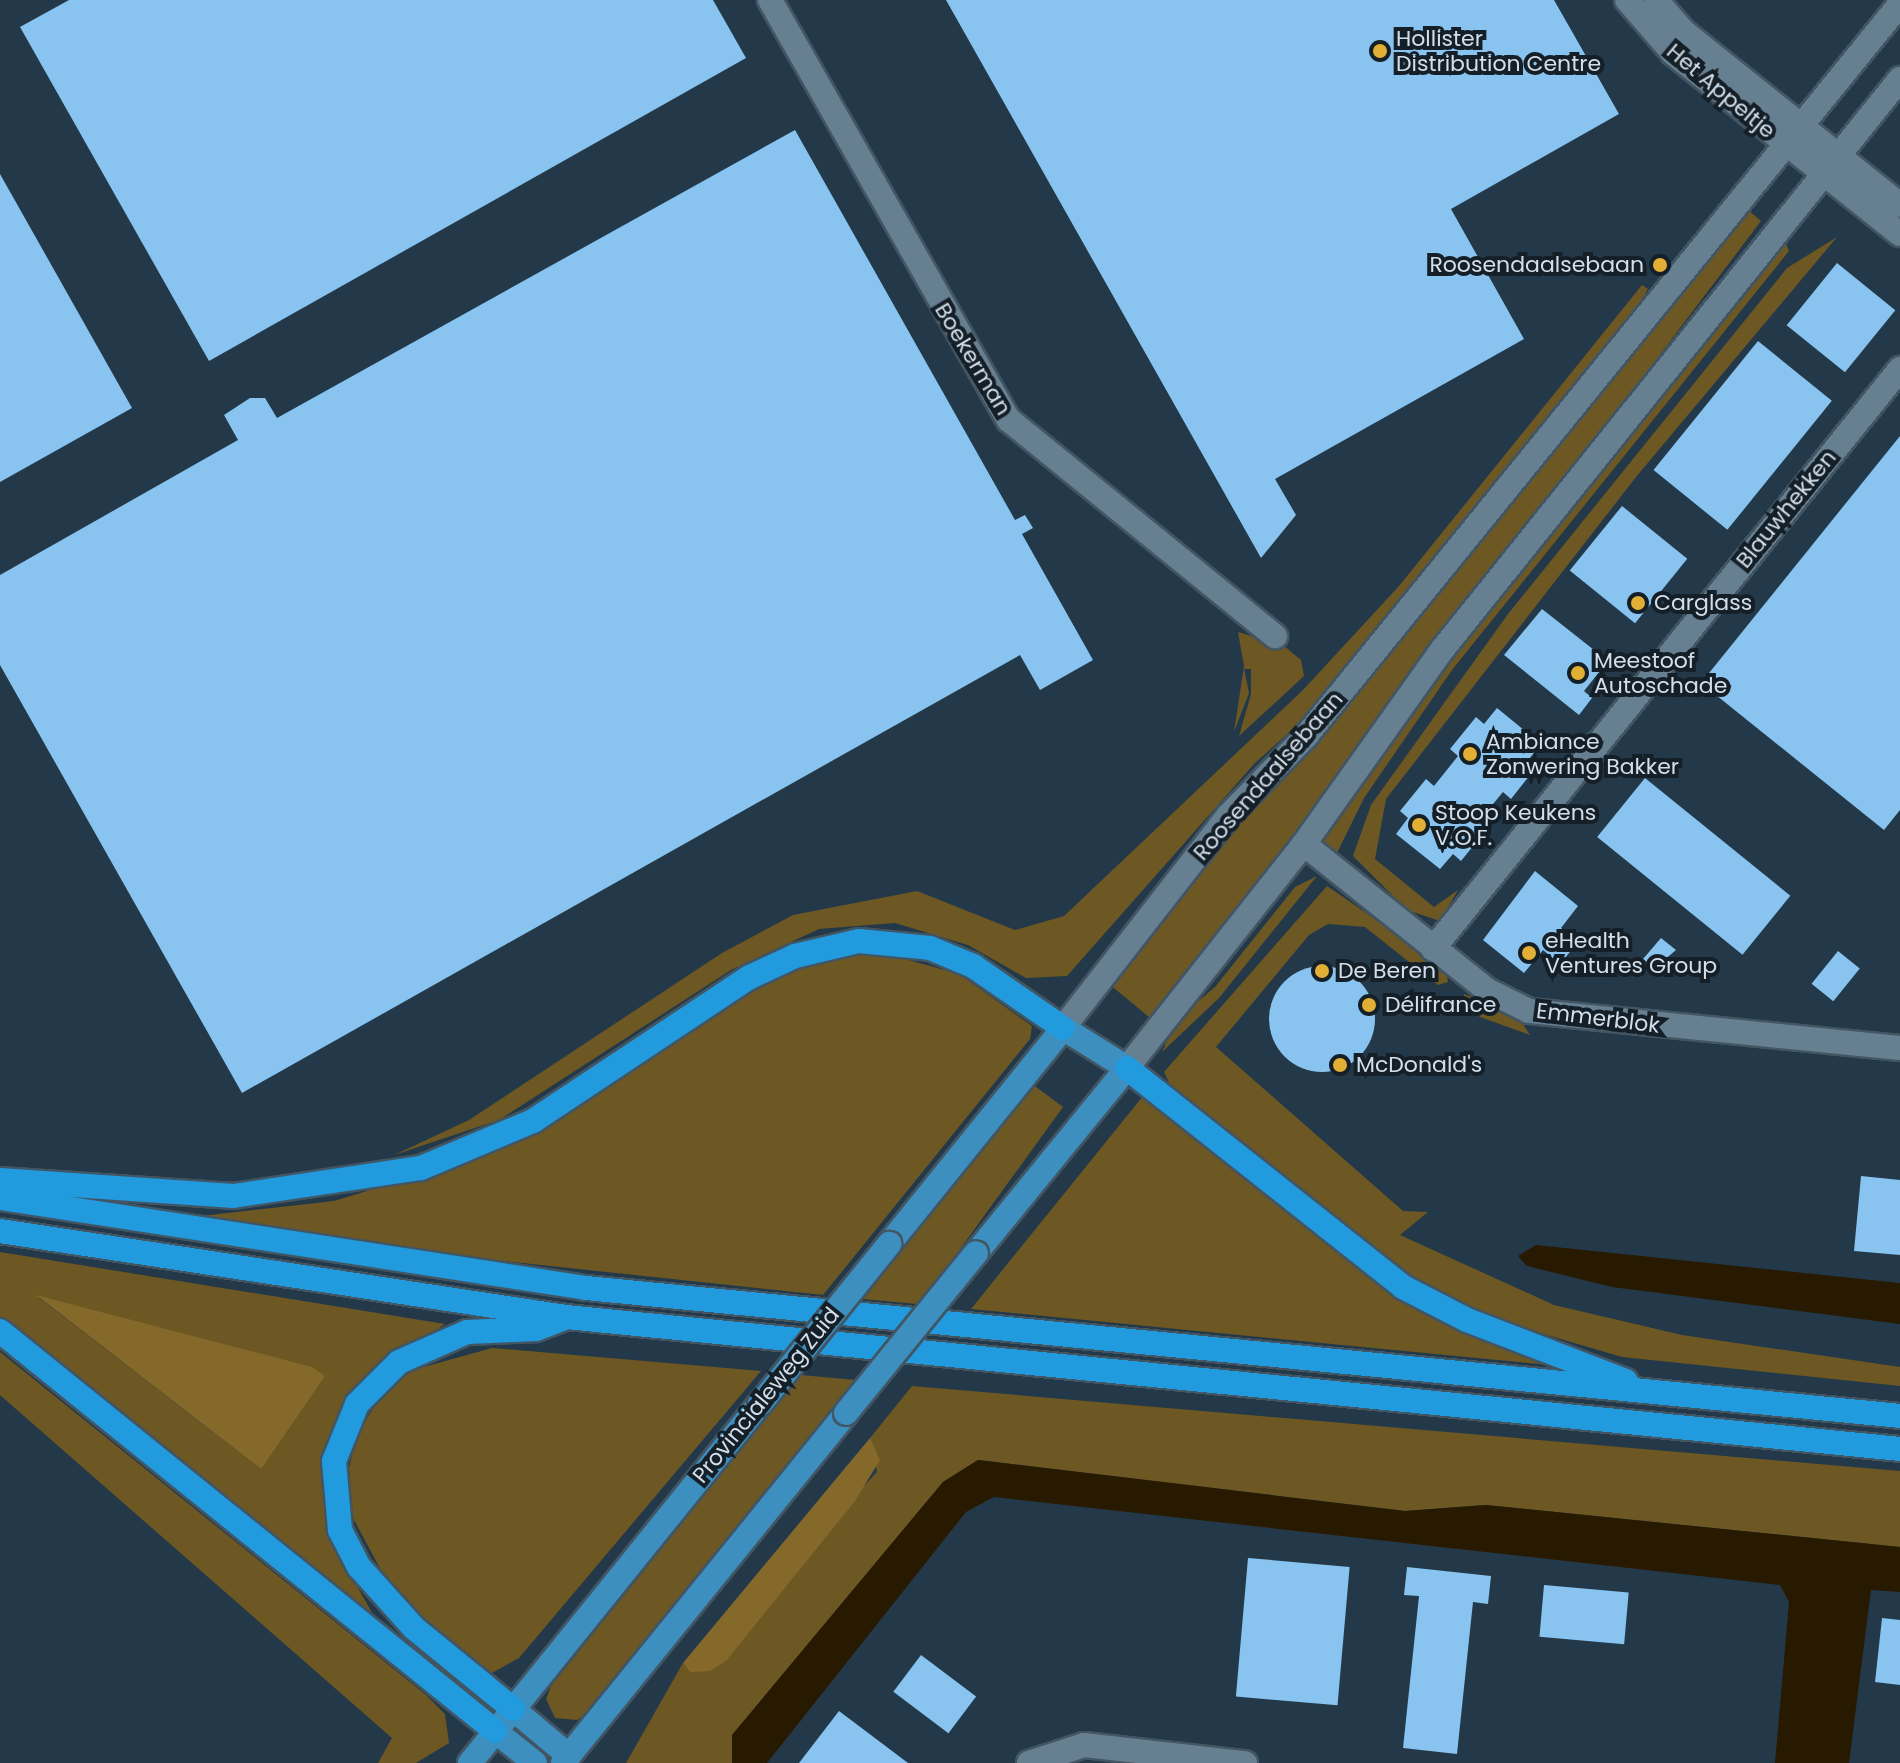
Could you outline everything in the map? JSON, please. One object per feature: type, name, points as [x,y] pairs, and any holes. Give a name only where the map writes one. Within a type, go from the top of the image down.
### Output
[{"type":"highway","points":[[0,1180],[233,1196],[421,1168],[533,1121],[750,977],[795,956],[859,941],[930,948],[973,966],[1063,1028]]},
{"type":"highway","points":[[1127,1068],[1403,1287],[1467,1320],[1650,1391]]},
{"type":"highway","points":[[0,1198],[586,1288],[1900,1416]]},
{"type":"highway","points":[[0,1231],[566,1317],[1900,1449]]},
{"type":"highway","points":[[513,1709],[414,1628],[359,1567],[340,1530],[334,1461],[357,1404],[399,1362],[467,1332],[536,1329],[566,1317]]},
{"type":"highway","points":[[0,1331],[495,1731]]},
{"type":"main road","points":[[513,1709],[570,1761],[846,1413],[1127,1068],[1063,1028]]},
{"type":"main road","name":"Provincialeweg Zuid","points":[[470,1763],[1063,1028]]},
{"type":"main road","points":[[495,1731],[535,1763]]},
{"type":"street","name":"Boekerman","points":[[770,0],[1009,420],[1275,636]]},
{"type":"street","name":"Het Appeltje","points":[[1627,0],[1673,53],[1794,137],[1830,166]]},
{"type":"street","name":"Het Appeltje","points":[[1656,0],[1794,137]]},
{"type":"street","name":"Roosendaalsebaan","points":[[1063,1028],[1099,980],[1794,137],[1900,4]]},
{"type":"street","points":[[1127,1068],[1304,844],[1442,650],[1900,79]]},
{"type":"street","points":[[1830,166],[1900,205]]},
{"type":"street","points":[[1830,166],[1900,234]]},
{"type":"street","name":"Blauwhekken","points":[[1433,949],[1900,369]]},
{"type":"street","name":"Emmerblok","points":[[1304,844],[1487,990],[1545,1016],[1900,1048]]},
{"type":"street","points":[[1029,1763],[1084,1745],[1245,1763]]},
{"type":"shaded area","points":[[1747,209],[1761,221],[1252,894],[1149,1017],[1109,984]]},
{"type":"shaded area","points":[[1837,237],[1636,477],[1386,799],[1375,859],[1434,907],[1458,890],[1440,921],[1407,910],[1353,856],[1371,805],[1508,614],[1787,268]]},
{"type":"shaded area","points":[[1784,239],[1789,251],[1452,670],[1364,798],[1336,855],[1318,841],[1421,694]]},
{"type":"shaded area","points":[[1642,285],[1648,289],[1619,337],[1326,699],[1255,763],[1067,976],[1026,978],[968,945],[895,923],[819,929],[731,970],[499,1120],[394,1155],[469,1120],[722,953],[793,915],[917,891],[1015,930],[1064,916],[1303,690],[1399,586]]},
{"type":"shaded area","points":[[1238,632],[1284,646],[1301,660],[1304,676],[1239,736],[1251,694],[1251,669],[1244,669],[1249,693],[1234,732],[1244,666]]},
{"type":"shaded area","points":[[1317,876],[1219,998],[1162,1052],[1176,1020],[1215,987],[1295,887]]},
{"type":"shaded area","points":[[1327,886],[1445,967],[1448,982],[1438,985],[1365,927],[1328,924],[1309,935],[1216,1047],[1403,1211],[1428,1212],[1400,1235],[1554,1305],[1682,1335],[1900,1367],[1900,1386],[1622,1357],[1493,1319],[1397,1270],[1172,1089],[1164,1072]]},
{"type":"shaded area","points":[[849,954],[887,954],[959,974],[1032,1026],[1030,1039],[823,1295],[494,1260],[201,1216],[334,1201],[485,1155],[538,1128],[778,972]]},
{"type":"shaded area","points":[[1464,994],[1517,1015],[1530,1035],[1480,1017],[1463,1004]]},
{"type":"shaded area","points":[[1032,1084],[1063,1107],[950,1263],[917,1304],[863,1299]]},
{"type":"shaded area","points":[[1143,1096],[1382,1288],[1549,1365],[971,1309]]},
{"type":"shaded area","points":[[1536,1245],[1900,1283],[1900,1324],[1612,1287],[1527,1266],[1518,1256]]},
{"type":"shaded area","points":[[0,1252],[445,1324],[355,1386],[327,1445],[321,1478],[328,1535],[375,1618],[0,1319]],"holes":[[[38,1297],[132,1321],[261,1469]]]},
{"type":"shaded area","points":[[36,1295],[312,1367],[325,1376],[261,1469]]},
{"type":"shaded area","points":[[492,1348],[761,1371],[519,1658],[492,1673],[476,1671],[391,1589],[353,1518],[349,1468],[357,1434],[383,1393],[413,1370]]},
{"type":"shaded area","points":[[0,1352],[426,1695],[445,1714],[449,1743],[416,1763],[378,1763],[392,1738],[0,1395]]},
{"type":"shaded area","points":[[801,1375],[856,1380],[591,1710],[577,1720],[555,1718],[546,1699],[551,1686]]},
{"type":"shaded area","points":[[912,1386],[1900,1471],[1900,1547],[1486,1505],[1405,1511],[978,1460],[943,1482],[732,1735],[732,1763],[626,1763],[683,1663],[690,1671],[877,1472],[870,1438]]},
{"type":"shaded area","points":[[870,1438],[880,1460],[855,1501],[726,1661],[710,1671],[690,1672],[683,1663]]},
{"type":"shaded area","points":[[978,1460],[1405,1511],[1486,1505],[1900,1547],[1900,1592],[1871,1590],[1849,1763],[1775,1763],[1789,1602],[1780,1585],[994,1497],[966,1512],[767,1763],[732,1763],[732,1735],[943,1482]]},
{"type":"building","points":[[69,0],[713,0],[746,58],[209,361],[20,27]]},
{"type":"building","points":[[946,0],[1554,0],[1619,114],[1451,209],[1524,339],[1275,479],[1296,515],[1261,558]]},
{"type":"building","points":[[795,130],[1015,520],[1025,515],[1033,528],[1022,534],[1093,660],[1040,690],[1020,655],[242,1093],[0,665],[0,575],[238,440],[224,415],[250,398],[265,398],[277,418]]},
{"type":"building","points":[[0,174],[132,408],[0,482]]},
{"type":"building","points":[[1837,263],[1895,310],[1845,372],[1787,325]]},
{"type":"building","points":[[1758,341],[1832,401],[1727,530],[1654,470]]},
{"type":"building","points":[[1900,436],[1900,810],[1884,830],[1701,683]]},
{"type":"building","points":[[1622,506],[1687,559],[1635,623],[1570,571]]},
{"type":"building","points":[[1542,609],[1608,661],[1584,691],[1592,698],[1579,715],[1504,655]]},
{"type":"building","points":[[1497,708],[1541,744],[1529,759],[1537,766],[1511,799],[1503,792],[1478,822],[1487,829],[1461,861],[1453,854],[1440,869],[1396,834],[1408,818],[1400,811],[1426,779],[1434,786],[1458,756],[1450,749],[1476,717],[1484,724]]},
{"type":"building","points":[[1645,778],[1790,896],[1742,955],[1597,837]]},
{"type":"building","points":[[1535,871],[1578,906],[1561,928],[1578,942],[1560,964],[1543,950],[1524,973],[1483,940]]},
{"type":"building","points":[[1661,938],[1676,950],[1655,968],[1643,959]]},
{"type":"building","points":[[1838,951],[1860,969],[1833,1001],[1812,984]]},
{"type":"building","points":[[1322,966],[1342,970],[1360,981],[1371,999],[1375,1019],[1371,1039],[1360,1057],[1342,1068],[1322,1072],[1302,1068],[1284,1057],[1273,1039],[1269,1019],[1273,999],[1284,981],[1302,970]]},
{"type":"building","points":[[1861,1176],[1900,1180],[1900,1255],[1854,1251]]},
{"type":"building","points":[[1248,1558],[1350,1567],[1337,1705],[1236,1696]]},
{"type":"building","points":[[1407,1567],[1491,1576],[1488,1604],[1473,1602],[1457,1754],[1403,1748],[1419,1596],[1404,1595]]},
{"type":"building","points":[[1544,1585],[1629,1592],[1624,1644],[1539,1637]]},
{"type":"building","points":[[1882,1618],[1900,1620],[1900,1685],[1875,1682]]},
{"type":"building","points":[[921,1655],[976,1697],[948,1733],[893,1692]]},
{"type":"building","points":[[839,1711],[908,1763],[799,1763]]},
{"type":"place","name":"Hollister Distribution Centre","points":[[1380,51]]},
{"type":"place","name":"Roosendaalsebaan","points":[[1660,265]]},
{"type":"place","name":"Carglass","points":[[1638,603]]},
{"type":"place","name":"Meestoof Autoschade","points":[[1578,673]]},
{"type":"place","name":"Ambiance Zonwering Bakker","points":[[1470,754]]},
{"type":"place","name":"Stoop Keukens V.O.F.","points":[[1419,825]]},
{"type":"place","name":"eHealth Ventures Group","points":[[1529,953]]},
{"type":"place","name":"De Beren","points":[[1322,971]]},
{"type":"place","name":"Délifrance","points":[[1369,1005]]},
{"type":"place","name":"McDonald's","points":[[1340,1065]]}]
